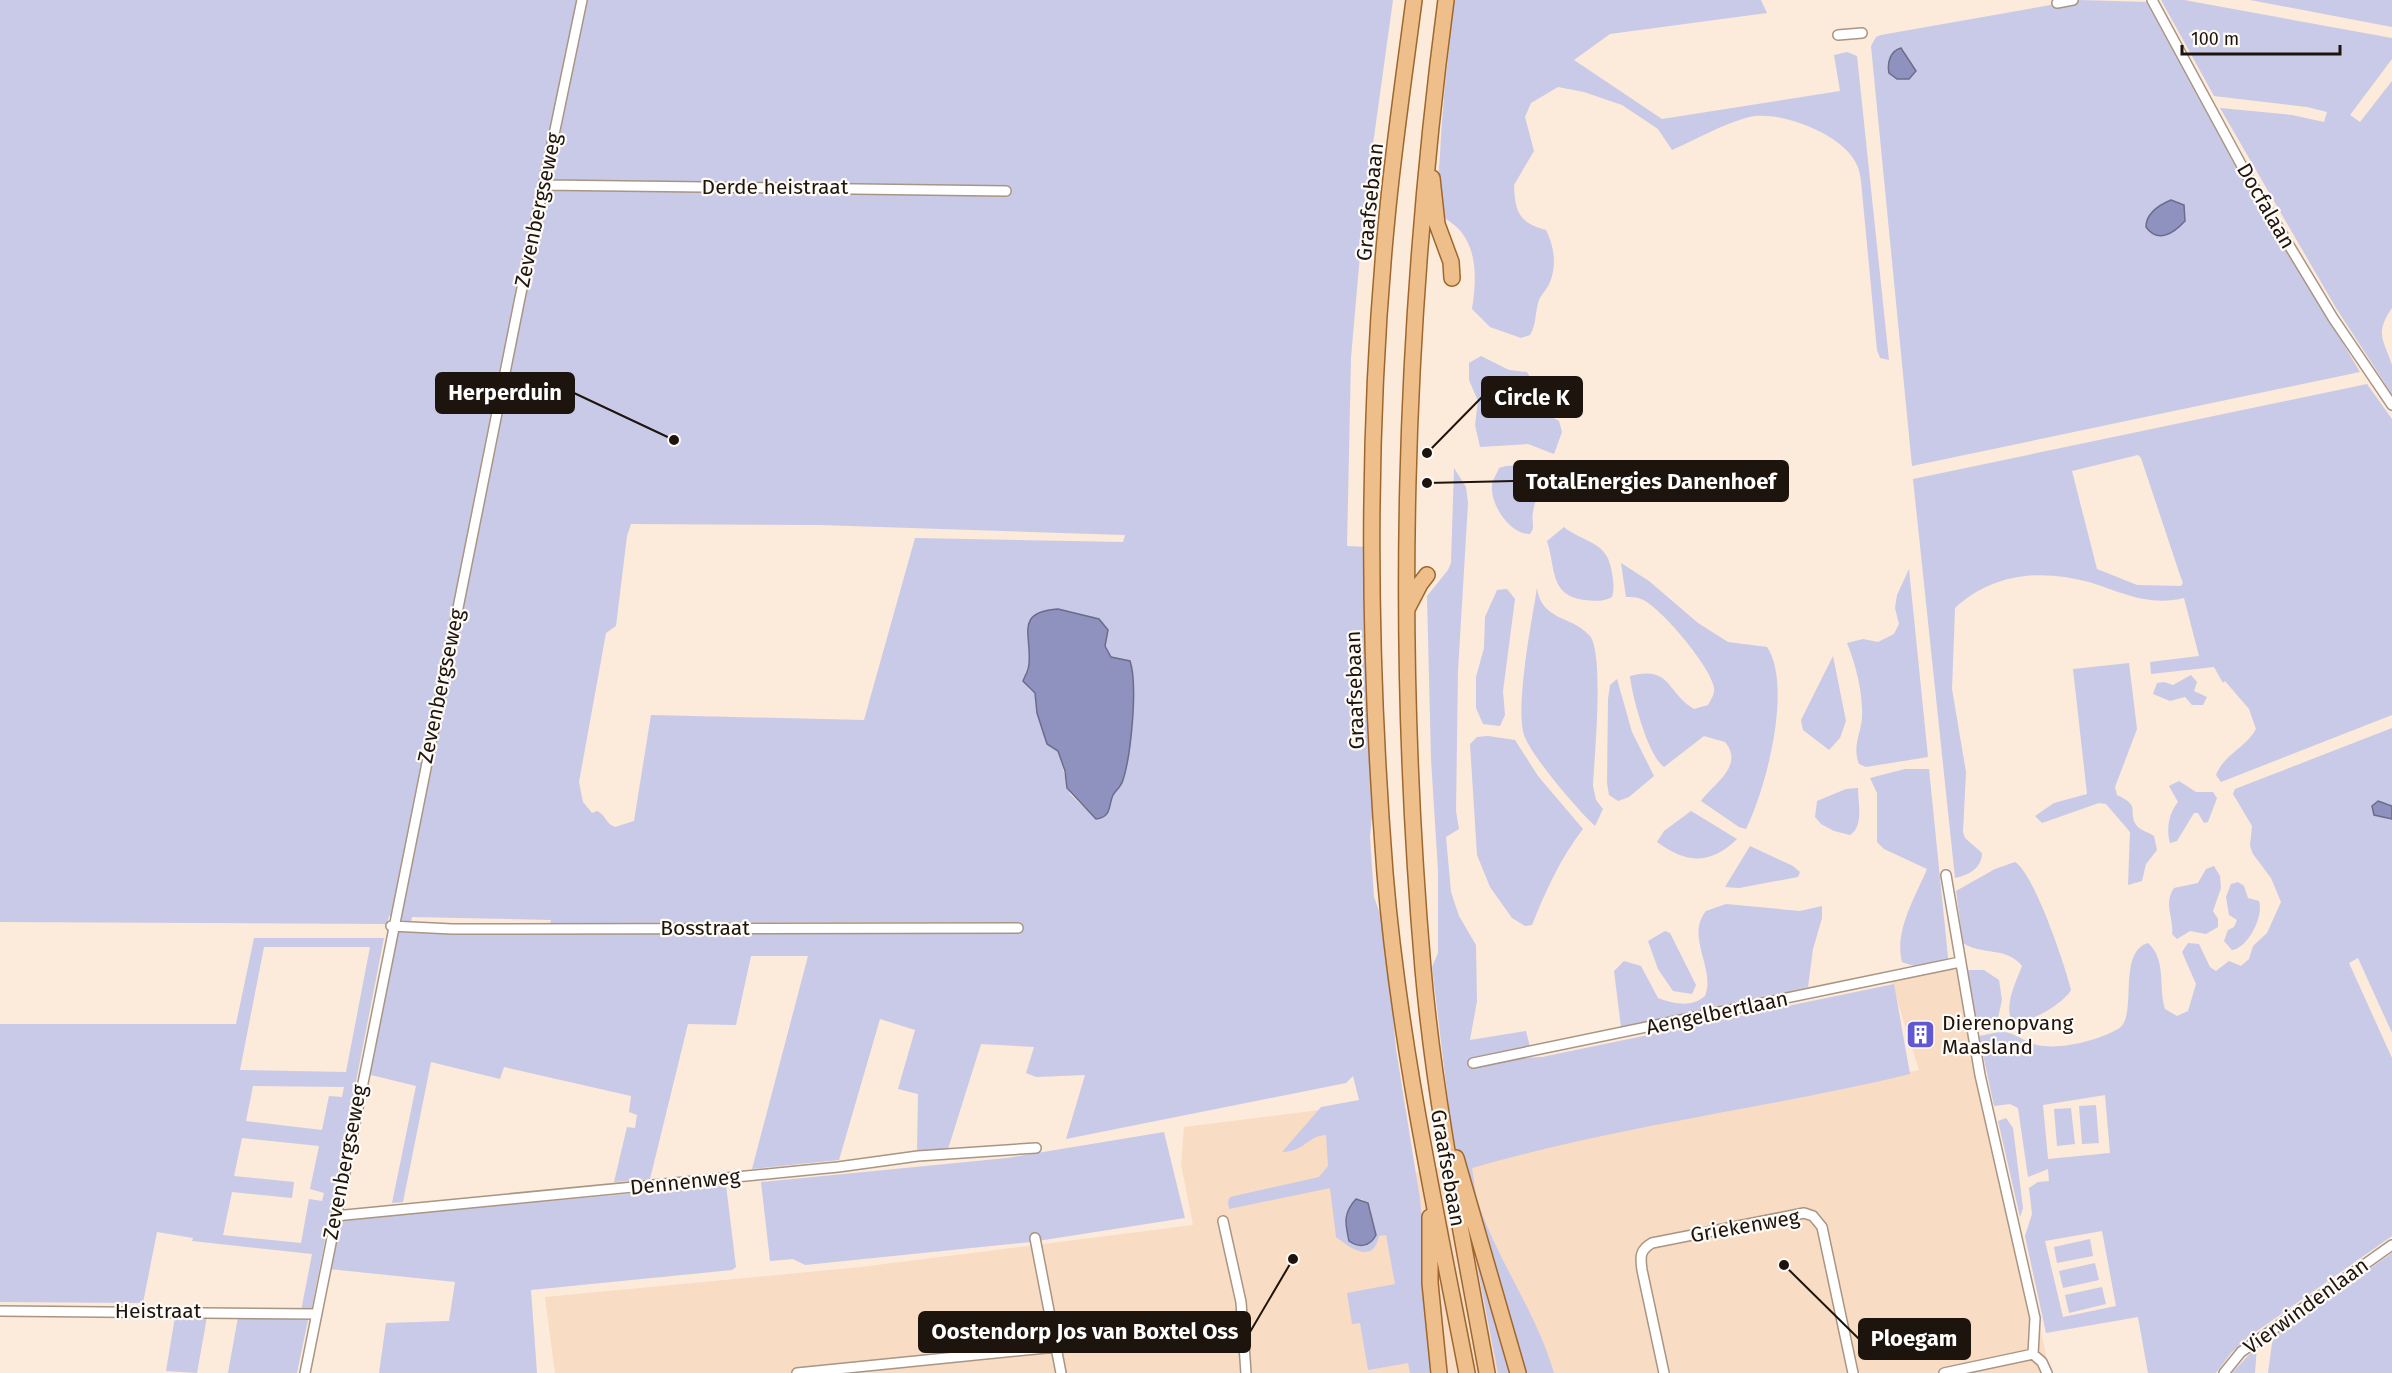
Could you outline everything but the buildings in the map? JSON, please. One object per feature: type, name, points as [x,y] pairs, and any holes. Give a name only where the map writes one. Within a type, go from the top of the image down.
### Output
[{"type":"main road","name":"Graafsebaan","points":[[1414,0],[1388,208],[1380,318],[1373,477],[1373,606],[1379,786],[1386,876],[1409,1067],[1431,1196],[1467,1373]]},
{"type":"main road","name":"Graafsebaan","points":[[1446,0],[1429,130],[1409,398],[1405,615],[1410,766],[1424,972],[1459,1234],[1486,1373]]},
{"type":"main road","points":[[1429,130],[1437,224],[1451,262],[1452,278]]},
{"type":"main road","points":[[1405,615],[1414,593],[1427,575]]},
{"type":"main road","points":[[1442,1115],[1518,1373]]},
{"type":"main road","points":[[1431,1196],[1430,1283],[1439,1373]]},
{"type":"street","name":"Zevenbergseweg","points":[[305,1373],[392,926],[582,0]]},
{"type":"street","points":[[2057,3],[2073,0]]},
{"type":"street","name":"Docfalaan","points":[[2152,0],[2249,179],[2333,318],[2392,405]]},
{"type":"street","points":[[1838,35],[1862,33]]},
{"type":"street","name":"Derde heistraat","points":[[543,185],[1006,191]]},
{"type":"street","points":[[1946,875],[1986,1101],[2035,1318],[2032,1354]]},
{"type":"street","name":"Bosstraat","points":[[392,926],[452,929],[1018,928]]},
{"type":"street","name":"Aengelbertlaan","points":[[1473,1063],[1960,962]]},
{"type":"street","name":"Dennenweg","points":[[335,1216],[826,1168],[918,1156],[1036,1148]]},
{"type":"street","name":"Griekenweg","points":[[1664,1373],[1642,1270],[1640,1258],[1643,1249],[1652,1243],[1804,1213],[1813,1216],[1822,1227],[1853,1373]]},
{"type":"street","points":[[1223,1221],[1241,1302],[1246,1373]]},
{"type":"street","points":[[1035,1238],[1061,1373]]},
{"type":"street","name":"Vierwindenlaan","points":[[2224,1373],[2241,1352],[2392,1245]]},
{"type":"street","name":"Heistraat","points":[[0,1311],[316,1314]]},
{"type":"street","points":[[797,1373],[1056,1347]]},
{"type":"street","points":[[1944,1373],[2032,1354]]},
{"type":"street","points":[[2032,1354],[2042,1362],[2047,1373]]},
{"type":"shaded area","points":[[0,0],[1393,0],[1364,209],[1351,358],[1347,546],[1367,547],[1374,797],[1370,836],[1374,897],[1385,928],[1396,1049],[1420,1199],[1435,1373],[1410,1373],[1408,1363],[1368,1370],[1360,1323],[1352,1324],[1347,1293],[1395,1284],[1386,1235],[1379,1236],[1372,1250],[1366,1252],[1348,1246],[1336,1237],[1330,1188],[1229,1209],[1230,1197],[1319,1177],[1328,1166],[1326,1135],[1314,1138],[1295,1149],[1282,1152],[1321,1107],[1359,1100],[1353,1076],[1346,1083],[1066,1139],[1085,1075],[1036,1077],[1026,1073],[1034,1047],[981,1044],[948,1149],[917,1152],[918,1094],[898,1089],[915,1030],[880,1019],[839,1160],[752,1169],[808,956],[751,956],[736,1025],[688,1024],[650,1179],[614,1182],[627,1127],[635,1128],[637,1115],[629,1112],[631,1096],[504,1067],[500,1079],[431,1062],[403,1202],[392,1203],[416,1086],[367,1074],[395,931],[1013,933],[1017,922],[550,923],[551,920],[412,917],[411,922],[398,922],[399,917],[389,916],[387,924],[0,922]],"holes":[[[631,524],[820,525],[1125,535],[1123,542],[915,538],[864,720],[651,715],[634,821],[615,827],[600,812],[592,813],[583,802],[579,782],[606,633],[616,626],[627,536]],[[1058,609],[1099,619],[1108,630],[1105,646],[1111,657],[1119,660],[1126,754],[1123,780],[1113,795],[1105,816],[1096,819],[1070,794],[1058,751],[1047,744],[1037,713],[1035,693],[1029,689],[1025,673]],[[1362,1199],[1371,1210],[1366,1246],[1354,1244],[1347,1212],[1353,1202]]]},
{"type":"shaded area","points":[[1454,0],[1761,0],[1767,13],[1610,34],[1574,60],[1662,119],[1840,91],[1834,55],[1847,52],[1857,56],[1889,360],[1880,358],[1877,350],[1861,181],[1856,163],[1849,152],[1824,134],[1809,127],[1777,117],[1762,116],[1749,117],[1730,124],[1672,150],[1658,129],[1622,105],[1584,92],[1558,87],[1531,103],[1525,117],[1534,151],[1514,185],[1520,215],[1530,224],[1546,230],[1549,236],[1554,256],[1552,276],[1539,300],[1530,335],[1521,338],[1490,327],[1472,309],[1475,270],[1471,250],[1458,228],[1444,217],[1438,202],[1442,117]]},
{"type":"shaded area","points":[[2079,0],[2147,2],[2241,171],[2360,372],[1912,466],[1871,46],[1876,37]],"holes":[[[1899,48],[1903,49],[1916,71],[1909,79],[1897,79],[1888,70],[1891,56]],[[2164,202],[2185,221],[2173,232],[2146,222],[2151,213]]]},
{"type":"shaded area","points":[[2161,0],[2184,0],[2392,38],[2392,59],[2350,115],[2360,122],[2392,81],[2392,308],[2383,324],[2382,337],[2392,365],[2392,394],[2336,308],[2220,108],[2292,115],[2324,122],[2327,112],[2307,107],[2214,96]]},
{"type":"shaded area","points":[[2250,0],[2392,0],[2392,27]]},
{"type":"shaded area","points":[[1901,48],[1916,71],[1909,79],[1897,79],[1889,73],[1890,58]]},
{"type":"shaded area","points":[[2171,200],[2184,205],[2185,221],[2171,233],[2156,235],[2146,227],[2148,218],[2158,207]]},
{"type":"shaded area","points":[[1481,356],[1509,370],[1527,372],[1539,404],[1543,410],[1559,421],[1562,432],[1554,454],[1528,444],[1480,447],[1475,425],[1478,401],[1469,380],[1469,363]]},
{"type":"shaded area","points":[[2367,384],[2392,419],[2392,715],[2221,782],[2216,775],[2220,768],[2252,736],[2256,729],[2249,709],[2225,681],[2223,683],[2214,667],[2151,674],[2150,662],[2199,656],[2184,598],[2147,600],[2089,582],[2053,576],[2036,575],[2001,581],[1985,587],[1955,608],[1952,689],[1966,772],[1963,832],[1965,838],[1982,853],[1980,863],[1974,870],[1955,878],[1913,479]],"holes":[[[2138,455],[2141,458],[2183,583],[2181,586],[2137,585],[2097,569],[2072,471]]]},
{"type":"shaded area","points":[[1506,466],[1530,468],[1539,476],[1533,529],[1530,534],[1516,530],[1509,524],[1494,502],[1493,482],[1499,468]]},
{"type":"shaded area","points":[[1454,468],[1466,487],[1468,503],[1458,671],[1456,811],[1459,829],[1446,837],[1451,892],[1459,916],[1476,945],[1477,1001],[1470,1040],[1526,1031],[1530,1047],[1469,1059],[1470,1068],[1519,1058],[1542,1057],[1894,984],[1910,1074],[1801,1098],[1636,1129],[1526,1153],[1472,1168],[1478,1200],[1487,1226],[1538,1330],[1554,1373],[1498,1373],[1453,1142],[1432,967],[1438,953],[1438,871],[1431,759],[1427,596],[1451,563]]},
{"type":"shaded area","points":[[1564,527],[1604,552],[1608,559],[1614,586],[1612,597],[1609,599],[1584,600],[1573,597],[1559,586],[1547,541]]},
{"type":"shaded area","points":[[1621,563],[1649,581],[1698,623],[1728,642],[1767,647],[1774,664],[1778,686],[1774,738],[1761,789],[1746,829],[1739,827],[1701,801],[1729,767],[1730,751],[1725,742],[1704,736],[1664,767],[1652,751],[1637,711],[1630,676],[1653,674],[1661,677],[1694,709],[1708,705],[1714,688],[1695,653],[1660,613],[1639,598],[1626,597]]},
{"type":"shaded area","points":[[1909,569],[1928,757],[1866,767],[1859,764],[1856,751],[1862,717],[1861,698],[1856,670],[1847,643],[1863,639],[1878,642],[1894,634],[1899,624],[1895,608],[1897,595]]},
{"type":"shaded area","points":[[1537,588],[1540,599],[1551,612],[1582,629],[1589,635],[1594,645],[1598,683],[1593,786],[1596,800],[1603,809],[1595,826],[1545,769],[1524,735],[1523,684]]},
{"type":"shaded area","points":[[1507,589],[1515,599],[1503,691],[1505,715],[1500,726],[1483,724],[1476,708],[1476,677],[1484,648],[1485,617],[1497,590]]},
{"type":"shaded area","points":[[1058,609],[1099,619],[1108,630],[1105,646],[1111,657],[1130,661],[1132,672],[1133,720],[1126,769],[1120,787],[1113,795],[1109,810],[1105,816],[1096,819],[1067,788],[1065,771],[1058,751],[1047,744],[1037,713],[1035,693],[1023,681],[1029,666],[1028,627],[1030,620],[1044,611]]},
{"type":"shaded area","points":[[1833,656],[1846,721],[1840,738],[1829,750],[1803,730],[1801,720]]},
{"type":"shaded area","points":[[2129,663],[2137,729],[2115,787],[2117,795],[2132,806],[2137,826],[2154,836],[2157,850],[2146,864],[2142,881],[2128,885],[2130,832],[2106,804],[2099,803],[2042,823],[2035,816],[2054,803],[2087,794],[2073,669]]},
{"type":"shaded area","points":[[2191,675],[2197,682],[2194,691],[2207,697],[2203,705],[2192,705],[2185,697],[2170,701],[2153,694],[2157,683],[2164,682],[2173,685]]},
{"type":"shaded area","points":[[1617,679],[1632,732],[1654,776],[1629,797],[1618,801],[1609,795],[1607,783],[1608,699],[1610,685]]},
{"type":"shaded area","points":[[2392,728],[2392,806],[2387,803],[2374,815],[2392,819],[2392,1033],[2358,958],[2349,963],[2392,1058],[2392,1236],[2247,1338],[2231,1353],[2216,1373],[2148,1373],[2138,1317],[2046,1333],[2025,1236],[2032,1214],[2029,1188],[2038,1182],[2049,1181],[2048,1169],[2028,1177],[2018,1108],[2010,1104],[1994,1106],[1979,1036],[2006,1032],[2037,1045],[2056,1046],[2089,1041],[2118,1029],[2124,1023],[2127,1012],[2133,959],[2138,949],[2148,943],[2158,957],[2165,1009],[2177,1016],[2188,1011],[2196,984],[2182,952],[2188,943],[2199,944],[2210,967],[2216,971],[2229,961],[2241,966],[2249,959],[2253,946],[2267,933],[2281,902],[2271,878],[2253,854],[2250,846],[2252,826],[2233,794],[2235,789]],"holes":[[[2105,1095],[2110,1153],[2048,1159],[2043,1105]],[[2102,1231],[2116,1306],[2063,1317],[2045,1241]]]},
{"type":"shaded area","points":[[1488,736],[1515,740],[1538,776],[1583,829],[1554,875],[1532,925],[1525,926],[1512,918],[1490,887],[1477,855],[1470,744],[1477,737]]},
{"type":"shaded area","points":[[1905,769],[1929,769],[1949,967],[1913,966],[1902,962],[1900,950],[1903,927],[1927,869],[1884,849],[1877,842],[1877,793],[1870,778]]},
{"type":"shaded area","points":[[2179,781],[2196,792],[2213,792],[2217,798],[2208,822],[2204,823],[2198,813],[2194,813],[2177,841],[2170,843],[2169,821],[2178,802],[2169,786]]},
{"type":"shaded area","points":[[1858,788],[1859,820],[1850,835],[1834,831],[1821,824],[1815,817],[1817,801],[1846,789]]},
{"type":"shaded area","points":[[2378,801],[2392,806],[2392,819],[2374,815],[2372,806]]},
{"type":"shaded area","points":[[1691,811],[1737,839],[1717,854],[1698,858],[1688,858],[1657,842],[1664,831]]},
{"type":"shaded area","points":[[1750,846],[1793,866],[1800,872],[1798,877],[1739,888],[1725,887]]},
{"type":"shaded area","points":[[2015,862],[2031,883],[2039,901],[2056,941],[2071,990],[2053,1007],[2035,1017],[2018,1021],[2011,1020],[2009,1006],[2022,966],[2002,953],[1978,949],[1963,943],[1956,891],[1995,869]]},
{"type":"shaded area","points":[[2214,866],[2220,876],[2221,888],[2213,911],[2218,919],[2218,927],[2206,934],[2190,931],[2177,939],[2172,934],[2169,905],[2174,888],[2198,883],[2206,869]]},
{"type":"shaded area","points":[[2238,882],[2244,886],[2248,898],[2259,901],[2260,907],[2257,923],[2249,938],[2244,944],[2232,950],[2224,941],[2228,930],[2234,927],[2237,920],[2229,915],[2226,897],[2231,884]]},
{"type":"shaded area","points":[[1726,904],[1800,911],[1822,906],[1822,918],[1813,949],[1808,987],[1621,1027],[1614,971],[1624,961],[1641,966],[1658,998],[1682,1004],[1700,1000],[1705,996],[1707,975],[1699,942],[1700,921],[1706,911]]},
{"type":"shaded area","points":[[1665,931],[1670,933],[1696,985],[1692,994],[1673,991],[1658,969],[1648,941]]},
{"type":"shaded area","points":[[254,938],[384,938],[311,1312],[301,1311],[312,1254],[192,1241],[193,1238],[157,1232],[143,1303],[0,1302],[0,1024],[236,1024]],"holes":[[[264,947],[370,947],[346,1072],[240,1070]],[[253,1086],[344,1087],[342,1097],[329,1096],[322,1130],[246,1121]],[[242,1138],[319,1146],[310,1189],[324,1193],[322,1201],[309,1199],[301,1243],[223,1235],[232,1192],[292,1198],[294,1182],[234,1176]]]},
{"type":"shaded area","points":[[1960,966],[2050,1373],[555,1373],[545,1297],[861,1267],[1193,1225],[1181,1164],[1184,1127],[1368,1104],[1373,1181],[1919,1070],[1891,981]]},
{"type":"shaded area","points":[[1967,970],[1984,970],[1999,980],[2002,1000],[1997,1022],[1977,1027]]},
{"type":"shaded area","points":[[2096,1105],[2099,1143],[2082,1144],[2079,1106]]},
{"type":"shaded area","points":[[2071,1108],[2075,1144],[2057,1146],[2054,1109]]},
{"type":"shaded area","points":[[2006,1118],[2013,1128],[2023,1208],[2020,1217],[1998,1121]]},
{"type":"shaded area","points":[[1164,1132],[1185,1218],[1031,1242],[805,1265],[793,1259],[770,1261],[761,1182],[1007,1158]]},
{"type":"shaded area","points":[[726,1185],[736,1267],[732,1270],[531,1290],[537,1373],[379,1373],[386,1323],[449,1321],[455,1282],[329,1269],[339,1220]]},
{"type":"shaded area","points":[[1356,1199],[1368,1203],[1376,1235],[1371,1242],[1364,1245],[1357,1245],[1349,1241],[1346,1218]]},
{"type":"shaded area","points":[[2090,1239],[2093,1256],[2057,1263],[2054,1247]]},
{"type":"shaded area","points":[[2392,1253],[2392,1373],[2268,1373],[2273,1336]]},
{"type":"shaded area","points":[[2095,1263],[2099,1280],[2063,1288],[2059,1271]]},
{"type":"shaded area","points":[[2102,1287],[2106,1304],[2069,1313],[2065,1295]]},
{"type":"shaded area","points":[[175,1317],[207,1317],[197,1373],[166,1371]]},
{"type":"shaded area","points":[[238,1317],[308,1320],[297,1373],[228,1373]]},
{"type":"shaded area","points":[[2257,1346],[2255,1373],[2232,1373]]},
{"type":"place","name":"Herperduin","points":[[674,440]]},
{"type":"place","name":"Circle K","points":[[1427,453]]},
{"type":"place","name":"TotalEnergies Danenhoef","points":[[1427,483]]},
{"type":"place","name":"Dierenopvang Maasland","points":[[1921,1035]]},
{"type":"place","name":"Oostendorp Jos van Boxtel Oss","points":[[1293,1259]]},
{"type":"place","name":"Ploegam","points":[[1784,1265]]}]
